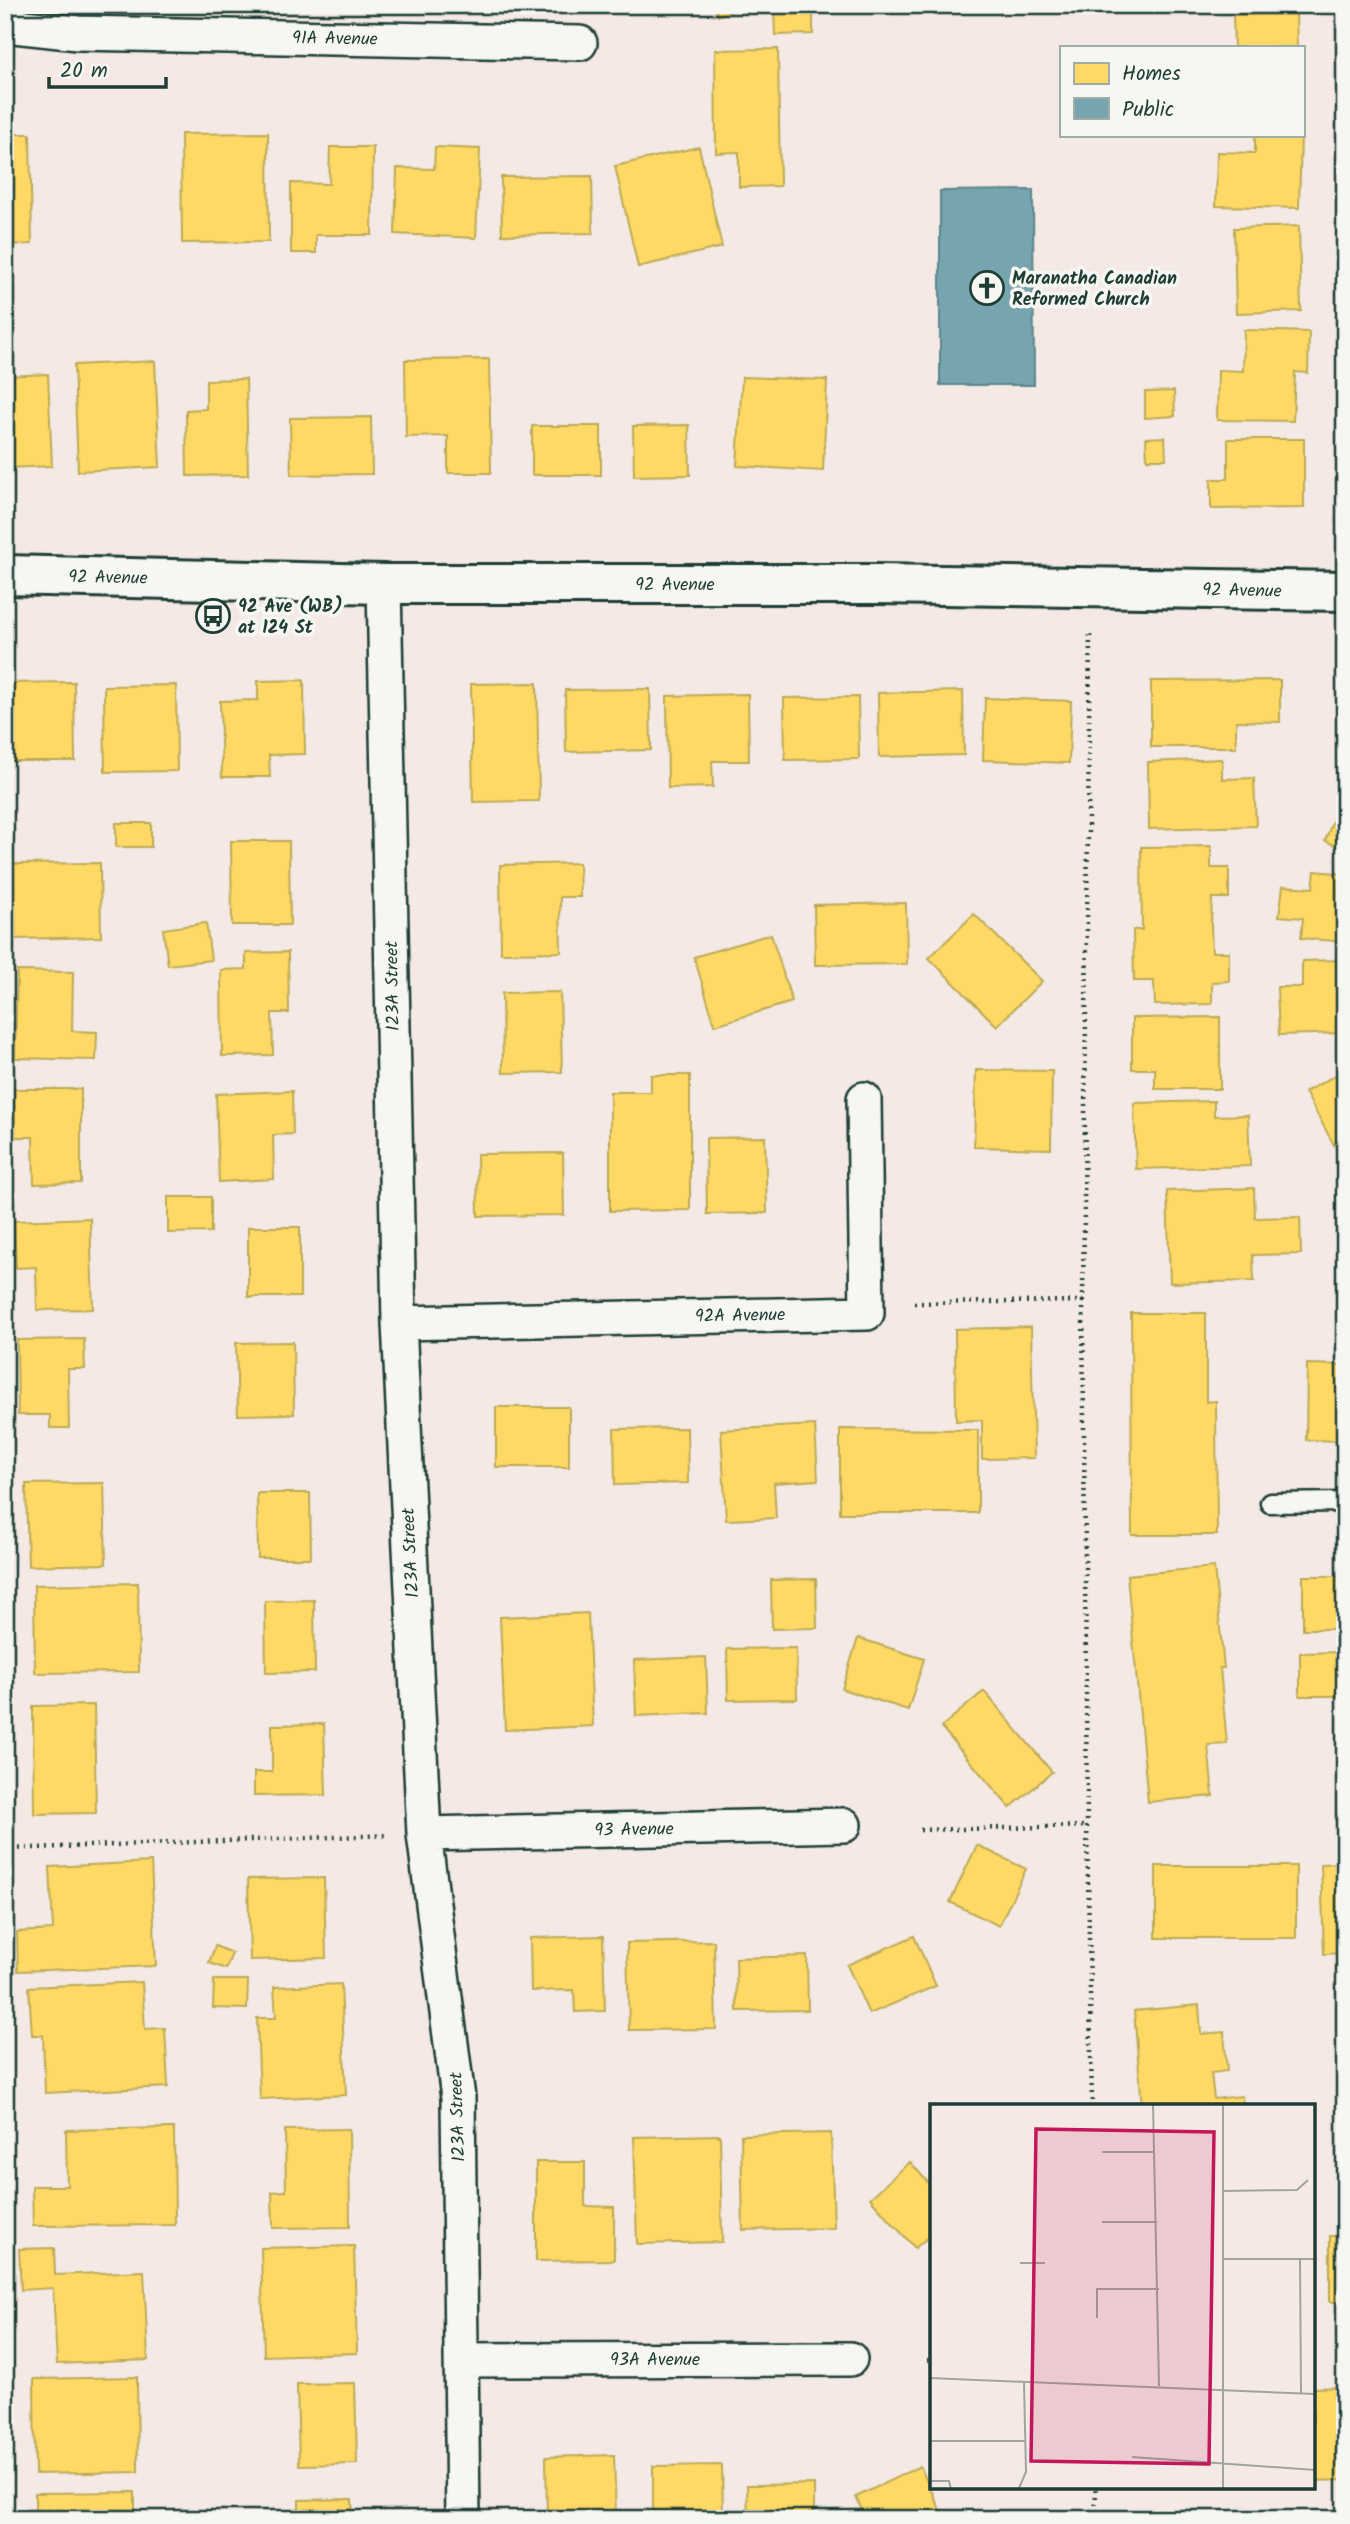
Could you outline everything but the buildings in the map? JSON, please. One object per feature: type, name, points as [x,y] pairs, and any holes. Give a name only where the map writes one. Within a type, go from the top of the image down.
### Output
[{"type":"street","name":"91A Avenue","points":[[5,24],[78,33],[580,43]]},
{"type":"street","name":"92 Avenue","points":[[5,575],[384,584],[876,584],[1345,592]]},
{"type":"street","name":"123A Street","points":[[384,584],[408,1834],[458,2098],[463,2519]]},
{"type":"street","name":"92A Avenue","points":[[399,1323],[867,1313],[864,1099]]},
{"type":"street","name":"93 Avenue","points":[[408,1834],[844,1825]]},
{"type":"street","name":"93A Avenue","points":[[461,2360],[850,2359]]},
{"type":"lane","points":[[1270,1503],[1345,1502]]},
{"type":"path","points":[[212,630],[213,617]]},
{"type":"path","points":[[1090,634],[1083,1301],[1092,2104]]},
{"type":"path","points":[[914,1303],[1083,1301]]},
{"type":"path","points":[[920,1830],[1087,1826]]},
{"type":"path","points":[[5,1849],[408,1834]]},
{"type":"path","points":[[1096,2489],[1096,2519]]},
{"type":"place","name":"Maranatha Canadian Reformed Church","points":[[987,288]]},
{"type":"place","name":"92 Ave (WB) at 124 St","points":[[213,616]]}]
